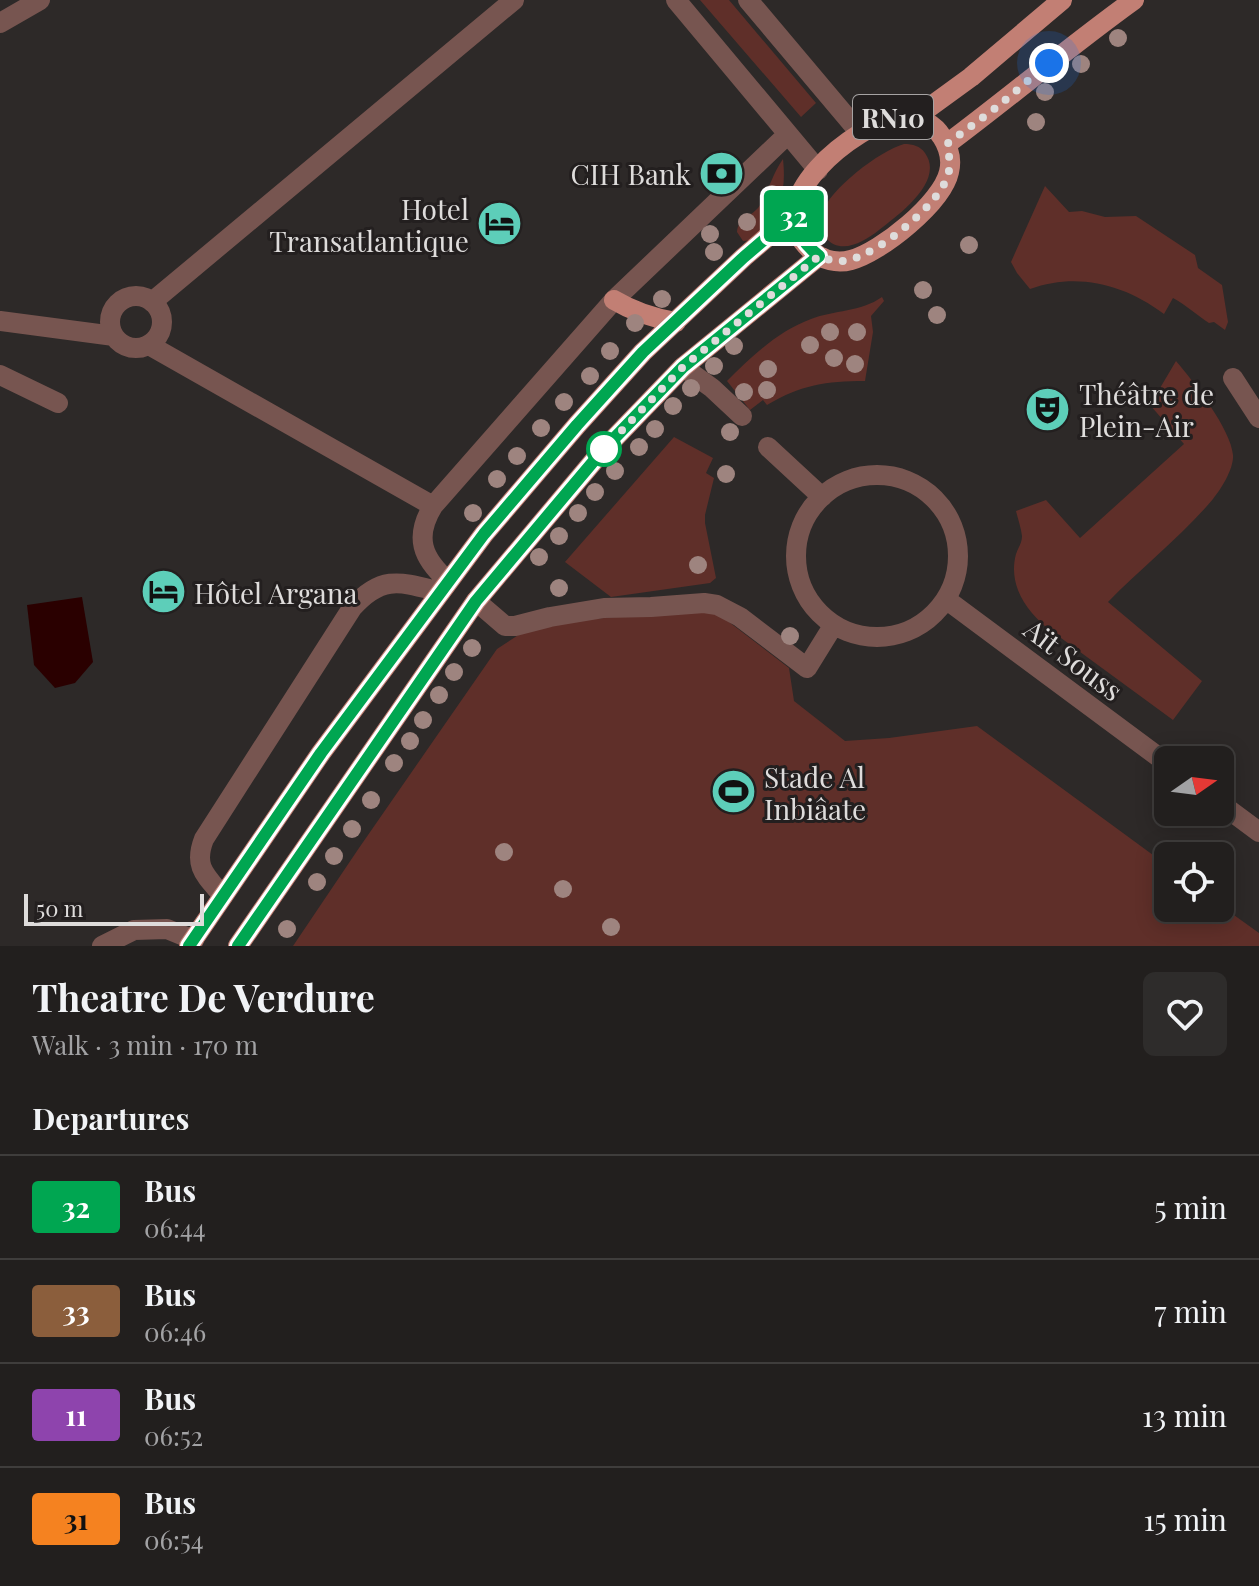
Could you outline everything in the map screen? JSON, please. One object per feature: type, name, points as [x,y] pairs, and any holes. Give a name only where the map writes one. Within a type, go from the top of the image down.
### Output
[{"type":"main road","name":"RN10","points":[[916,117],[971,77],[1062,0]]},
{"type":"main road","name":"RN10","points":[[947,144],[1134,0]]},
{"type":"main road","name":"RN10","points":[[192,943],[321,753],[444,587],[484,534],[577,425],[643,352],[794,214],[798,197],[838,150],[860,133],[888,118],[902,115],[929,123],[947,144],[950,158],[944,185],[929,205],[883,243],[851,260],[835,262],[819,256]]},
{"type":"main road","points":[[238,946],[476,601],[603,450],[683,367],[819,256],[806,245],[797,231],[794,214]]},
{"type":"main road","points":[[614,300],[654,319],[676,322]]},
{"type":"street","points":[[0,23],[40,0]]},
{"type":"street","points":[[152,302],[514,0]]},
{"type":"street","points":[[676,0],[818,170]]},
{"type":"street","points":[[748,0],[860,133]]},
{"type":"street","points":[[444,587],[423,545],[422,531],[433,506],[614,300],[787,135]]},
{"type":"street","points":[[133,296],[152,302],[159,309],[162,319],[157,338],[140,348],[129,348],[120,343],[110,326],[116,306],[133,296]]},
{"type":"street","points":[[0,321],[114,336]]},
{"type":"street","points":[[149,345],[433,506]]},
{"type":"street","points":[[683,367],[742,416]]},
{"type":"street","points":[[0,375],[58,403]]},
{"type":"street","points":[[1233,378],[1259,418]]},
{"type":"street","points":[[768,447],[822,497]]},
{"type":"street","points":[[886,474],[912,482],[935,498],[951,521],[958,547],[957,574],[947,600],[930,619],[908,632],[883,638],[857,636],[833,626],[813,607],[800,583],[795,556],[800,529],[813,505],[822,497],[833,486],[858,476],[886,474]]},
{"type":"street","points":[[223,896],[204,874],[199,862],[204,839],[352,608],[377,587],[393,583],[444,587]]},
{"type":"street","name":"Aït Souss","points":[[947,600],[1154,754]]},
{"type":"street","points":[[476,601],[505,626],[604,608],[717,605],[740,617],[807,668],[833,626]]},
{"type":"street","points":[[1234,813],[1259,832]]},
{"type":"street","points":[[102,946],[134,930],[167,929],[192,943]]},
{"type":"shaded area","points":[[700,0],[729,0],[816,103],[801,117]]},
{"type":"shaded area","points":[[904,144],[913,145],[925,153],[930,164],[925,186],[897,216],[866,239],[845,246],[831,243],[820,226],[826,204],[856,172],[882,154]]},
{"type":"shaded area","points":[[783,159],[784,179],[779,203],[757,235],[743,241],[737,232],[740,224],[758,208]]},
{"type":"shaded area","points":[[1045,186],[1069,212],[1082,211],[1105,217],[1136,216],[1195,255],[1198,268],[1222,285],[1228,322],[1225,330],[1214,322],[1209,323],[1173,298],[1164,314],[1133,295],[1100,284],[1065,282],[1030,289],[1011,262]]},
{"type":"shaded area","points":[[882,297],[884,301],[871,316],[873,332],[865,381],[814,386],[767,405],[763,400],[750,410],[727,381],[755,354],[787,330],[820,316],[865,306]]},
{"type":"shaded area","points":[[1176,361],[1226,432],[1233,455],[1232,466],[1213,499],[1108,602],[1202,681],[1173,720],[1038,620],[1016,586],[1014,565],[1022,536],[1016,511],[1046,500],[1080,538],[1184,444],[1150,405]]},
{"type":"shaded area","points":[[674,437],[713,458],[706,473],[714,478],[705,523],[716,578],[710,583],[611,597],[565,562]]},
{"type":"shaded area","points":[[82,597],[93,662],[75,683],[55,688],[34,665],[27,605]]},
{"type":"shaded area","name":"Stade Al Inbiâate","points":[[712,609],[789,668],[794,701],[845,741],[977,726],[1154,856],[1154,922],[1234,922],[1234,915],[1259,933],[1259,946],[293,946],[497,649],[523,632],[568,621]]},
{"type":"bus line","name":"32","points":[[189,946],[321,753],[484,534],[643,352],[794,214],[797,231],[806,245],[819,256],[683,367],[603,450],[476,601],[238,946]]},
{"type":"place","name":"CIH Bank","points":[[722,173]]},
{"type":"place","name":"Hotel Transatlantique","points":[[500,224]]},
{"type":"place","name":"Théâtre de Plein-Air","points":[[1048,409]]},
{"type":"place","name":"Hôtel Argana","points":[[163,592]]},
{"type":"place","name":"Stade Al Inbiâate","points":[[733,792]]},
{"type":"route","points":[[604,449],[683,367],[819,256],[835,262],[851,260],[873,250],[912,222],[944,185],[949,172],[947,144],[1049,63]]}]
